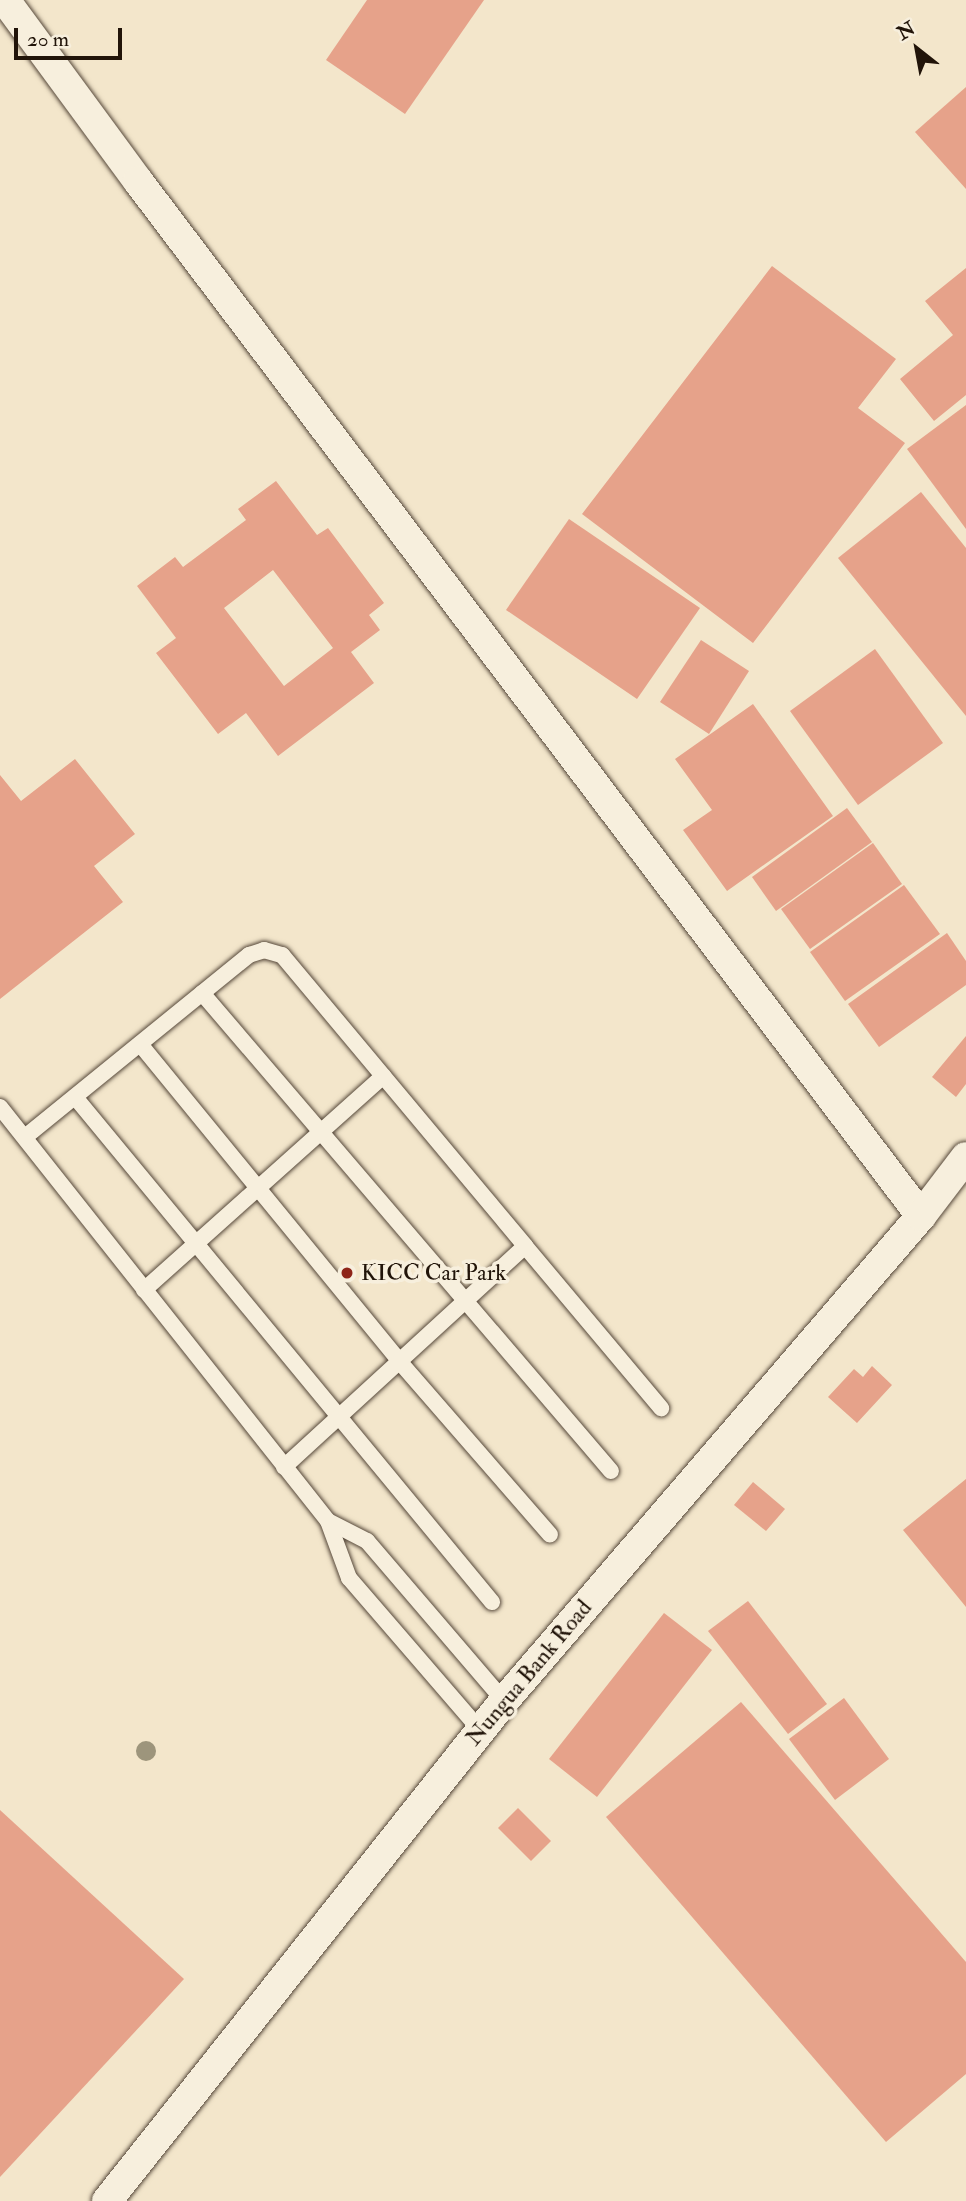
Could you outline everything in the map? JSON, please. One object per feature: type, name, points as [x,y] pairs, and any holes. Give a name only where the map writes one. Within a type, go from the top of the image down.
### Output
[{"type":"street","points":[[5,0],[138,181],[920,1216]]},
{"type":"street","name":"Nungua Bank Road","points":[[107,2201],[480,1730],[920,1216],[966,1157]]},
{"type":"lane","points":[[25,1137],[249,955],[264,950],[282,954],[661,1408]]},
{"type":"lane","points":[[202,993],[611,1471]]},
{"type":"lane","points":[[140,1044],[399,1361],[550,1535]]},
{"type":"lane","points":[[144,1290],[383,1076]]},
{"type":"lane","points":[[75,1097],[492,1602]]},
{"type":"lane","points":[[0,1107],[328,1521],[349,1578],[480,1730]]},
{"type":"lane","points":[[284,1467],[525,1246]]},
{"type":"lane","points":[[328,1521],[367,1541],[504,1701]]},
{"type":"building","points":[[367,0],[484,0],[405,114],[326,60]]},
{"type":"building","points":[[966,87],[966,189],[915,132]]},
{"type":"building","points":[[772,266],[896,359],[858,408],[905,443],[753,643],[582,514]]},
{"type":"building","points":[[966,268],[966,395],[934,421],[900,379],[953,335],[925,301]]},
{"type":"building","points":[[966,405],[966,529],[907,449]]},
{"type":"building","points":[[276,481],[317,535],[328,528],[384,603],[369,615],[380,630],[351,652],[374,683],[278,756],[246,713],[218,734],[156,653],[176,638],[137,586],[175,557],[183,567],[246,520],[238,509]],"holes":[[[273,570],[333,648],[284,686],[224,608]]]},
{"type":"building","points":[[921,492],[966,548],[966,716],[838,558]]},
{"type":"building","points":[[569,519],[700,608],[637,699],[506,610]]},
{"type":"building","points":[[701,640],[749,671],[709,734],[660,702]]},
{"type":"building","points":[[875,649],[943,743],[858,805],[790,711]]},
{"type":"building","points":[[753,704],[833,816],[727,891],[683,830],[712,810],[675,759]]},
{"type":"building","points":[[75,759],[135,834],[94,866],[123,902],[0,999],[0,775],[21,801]]},
{"type":"building","points":[[847,808],[872,842],[776,911],[752,877]]},
{"type":"building","points":[[873,843],[902,884],[810,949],[781,909]]},
{"type":"building","points":[[904,885],[940,934],[845,1001],[810,952]]},
{"type":"building","points":[[947,933],[966,961],[966,985],[879,1047],[848,1004]]},
{"type":"building","points":[[966,1036],[966,1084],[956,1097],[932,1077]]},
{"type":"building","points":[[872,1366],[892,1385],[857,1423],[828,1397],[854,1369],[863,1377]]},
{"type":"building","points":[[966,1479],[966,1607],[903,1530]]},
{"type":"building","points":[[753,1482],[785,1509],[766,1531],[734,1505]]},
{"type":"building","points":[[748,1601],[827,1704],[788,1734],[708,1631]]},
{"type":"building","points":[[664,1613],[712,1650],[597,1797],[549,1759]]},
{"type":"building","points":[[844,1698],[889,1759],[835,1800],[789,1739]]},
{"type":"building","points":[[741,1702],[966,1962],[966,2074],[886,2142],[606,1817]]},
{"type":"building","points":[[518,1808],[551,1841],[531,1861],[498,1828]]},
{"type":"building","points":[[0,1810],[184,1979],[0,2177]]},
{"type":"place","name":"KICC Car Park","points":[[347,1273]]}]
